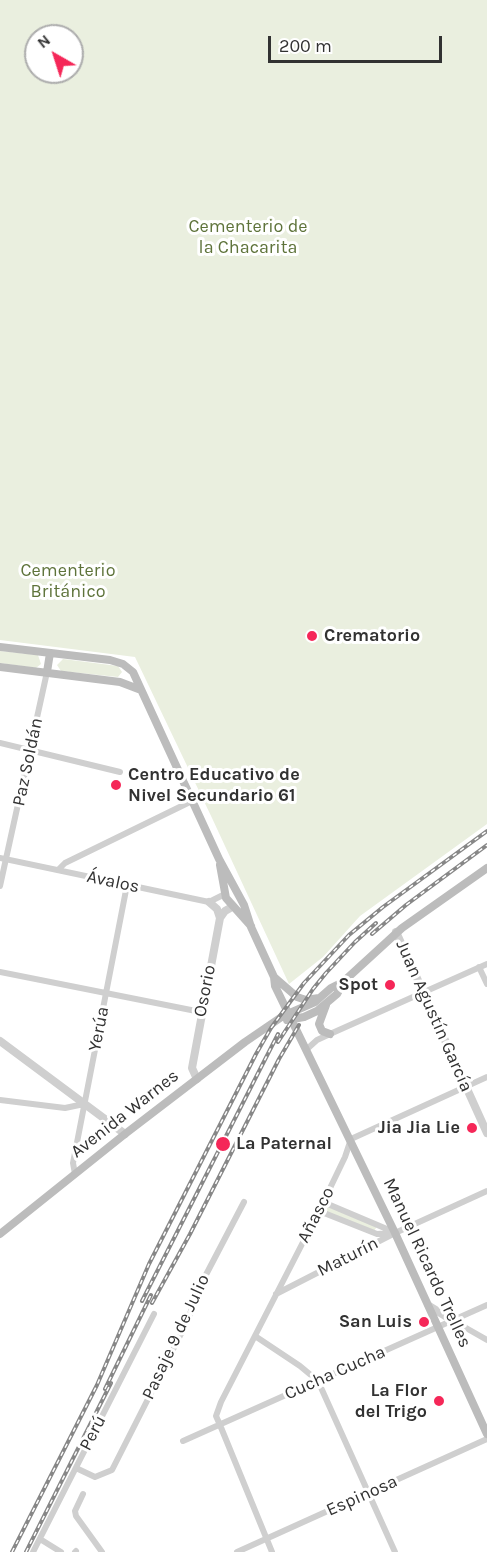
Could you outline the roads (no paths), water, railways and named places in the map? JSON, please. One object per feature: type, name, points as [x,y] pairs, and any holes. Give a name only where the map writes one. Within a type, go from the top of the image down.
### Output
[{"type":"main road","points":[[0,647],[116,662],[133,672],[219,859],[225,894],[232,907],[251,927]]},
{"type":"main road","points":[[47,672],[50,653]]},
{"type":"main road","points":[[0,667],[120,682],[141,690]]},
{"type":"main road","name":"Manuel Ricardo Trelles","points":[[219,859],[239,894],[274,978],[275,986],[351,1139],[487,1434]]},
{"type":"main road","name":"Avenida Warnes","points":[[0,1234],[125,1134],[272,1023],[337,994],[343,982],[396,932],[487,868]]},
{"type":"main road","points":[[225,894],[230,890],[239,894],[232,907]]},
{"type":"main road","points":[[274,978],[297,997],[323,1001],[320,1024],[322,1030],[330,1034]]},
{"type":"main road","points":[[272,1023],[283,1001]]},
{"type":"street","name":"Paz Soldán","points":[[0,886],[3,859],[31,750],[47,672]]},
{"type":"street","points":[[0,743],[120,772]]},
{"type":"street","points":[[58,870],[65,863],[192,801]]},
{"type":"street","name":"Ávalos","points":[[3,859],[209,902]]},
{"type":"street","name":"Yerúa","points":[[75,1174],[73,1163],[127,885]]},
{"type":"street","points":[[220,918],[217,909],[209,902],[225,894]]},
{"type":"street","points":[[220,918],[232,907]]},
{"type":"street","name":"Osorio","points":[[197,1079],[192,1068],[220,918]]},
{"type":"street","name":"Juan Agustín García","points":[[396,932],[487,1133]]},
{"type":"street","points":[[307,1049],[317,1040],[487,964]]},
{"type":"street","points":[[479,967],[487,984]]},
{"type":"street","points":[[0,972],[201,1011]]},
{"type":"street","points":[[0,1041],[125,1134]]},
{"type":"street","points":[[351,1139],[487,1077]]},
{"type":"street","points":[[0,1100],[65,1108],[84,1104]]},
{"type":"street","name":"Añasco","points":[[220,1425],[216,1416],[221,1402],[319,1211],[345,1157],[351,1139]]},
{"type":"street","name":"Maturín","points":[[276,1294],[395,1233],[487,1191]]},
{"type":"street","name":"Pasaje 9 de Julio","points":[[76,1468],[95,1477],[112,1470],[188,1320],[198,1290],[244,1202]]},
{"type":"street","points":[[323,1202],[395,1233]]},
{"type":"street","points":[[319,1211],[377,1234],[395,1233]]},
{"type":"street","name":"Cucha Cucha","points":[[183,1441],[487,1305]]},
{"type":"street","points":[[429,1306],[487,1340]]},
{"type":"street","name":"Perú","points":[[33,1552],[154,1314]]},
{"type":"street","points":[[255,1336],[318,1381],[395,1552]]},
{"type":"street","points":[[220,1425],[272,1552]]},
{"type":"street","name":"Espinosa","points":[[237,1552],[487,1439]]},
{"type":"street","points":[[83,1494],[75,1510],[76,1516],[102,1552]]},
{"type":"street","points":[[40,1539],[61,1552]]},
{"type":"railway","points":[[12,1552],[97,1385],[149,1264],[271,1028],[304,983],[349,935],[383,907],[487,831]]},
{"type":"railway","points":[[372,934],[406,905],[487,845]]},
{"type":"railway","points":[[278,1042],[326,973],[376,923]]},
{"type":"railway","points":[[152,1303],[299,1025]]},
{"type":"railway","points":[[142,1301],[278,1034]]},
{"type":"railway","points":[[105,1389],[151,1295]]},
{"type":"railway","points":[[26,1552],[111,1383]]},
{"type":"place","name":"Crematorio","points":[[312,636]]},
{"type":"place","name":"Centro Educativo de Nivel Secundario 61","points":[[116,785]]},
{"type":"place","name":"Spot","points":[[390,985]]},
{"type":"place","name":"Jia Jia Lie","points":[[472,1128]]},
{"type":"place","name":"La Paternal","points":[[223,1144]]},
{"type":"place","name":"San Luis","points":[[424,1322]]},
{"type":"place","name":"La Flor del Trigo","points":[[439,1401]]},
{"type":"park label","name":"Cementerio de la Chacarita","points":[[248,237]]},
{"type":"park label","name":"Cementerio Británico","points":[[68,581]]}]
